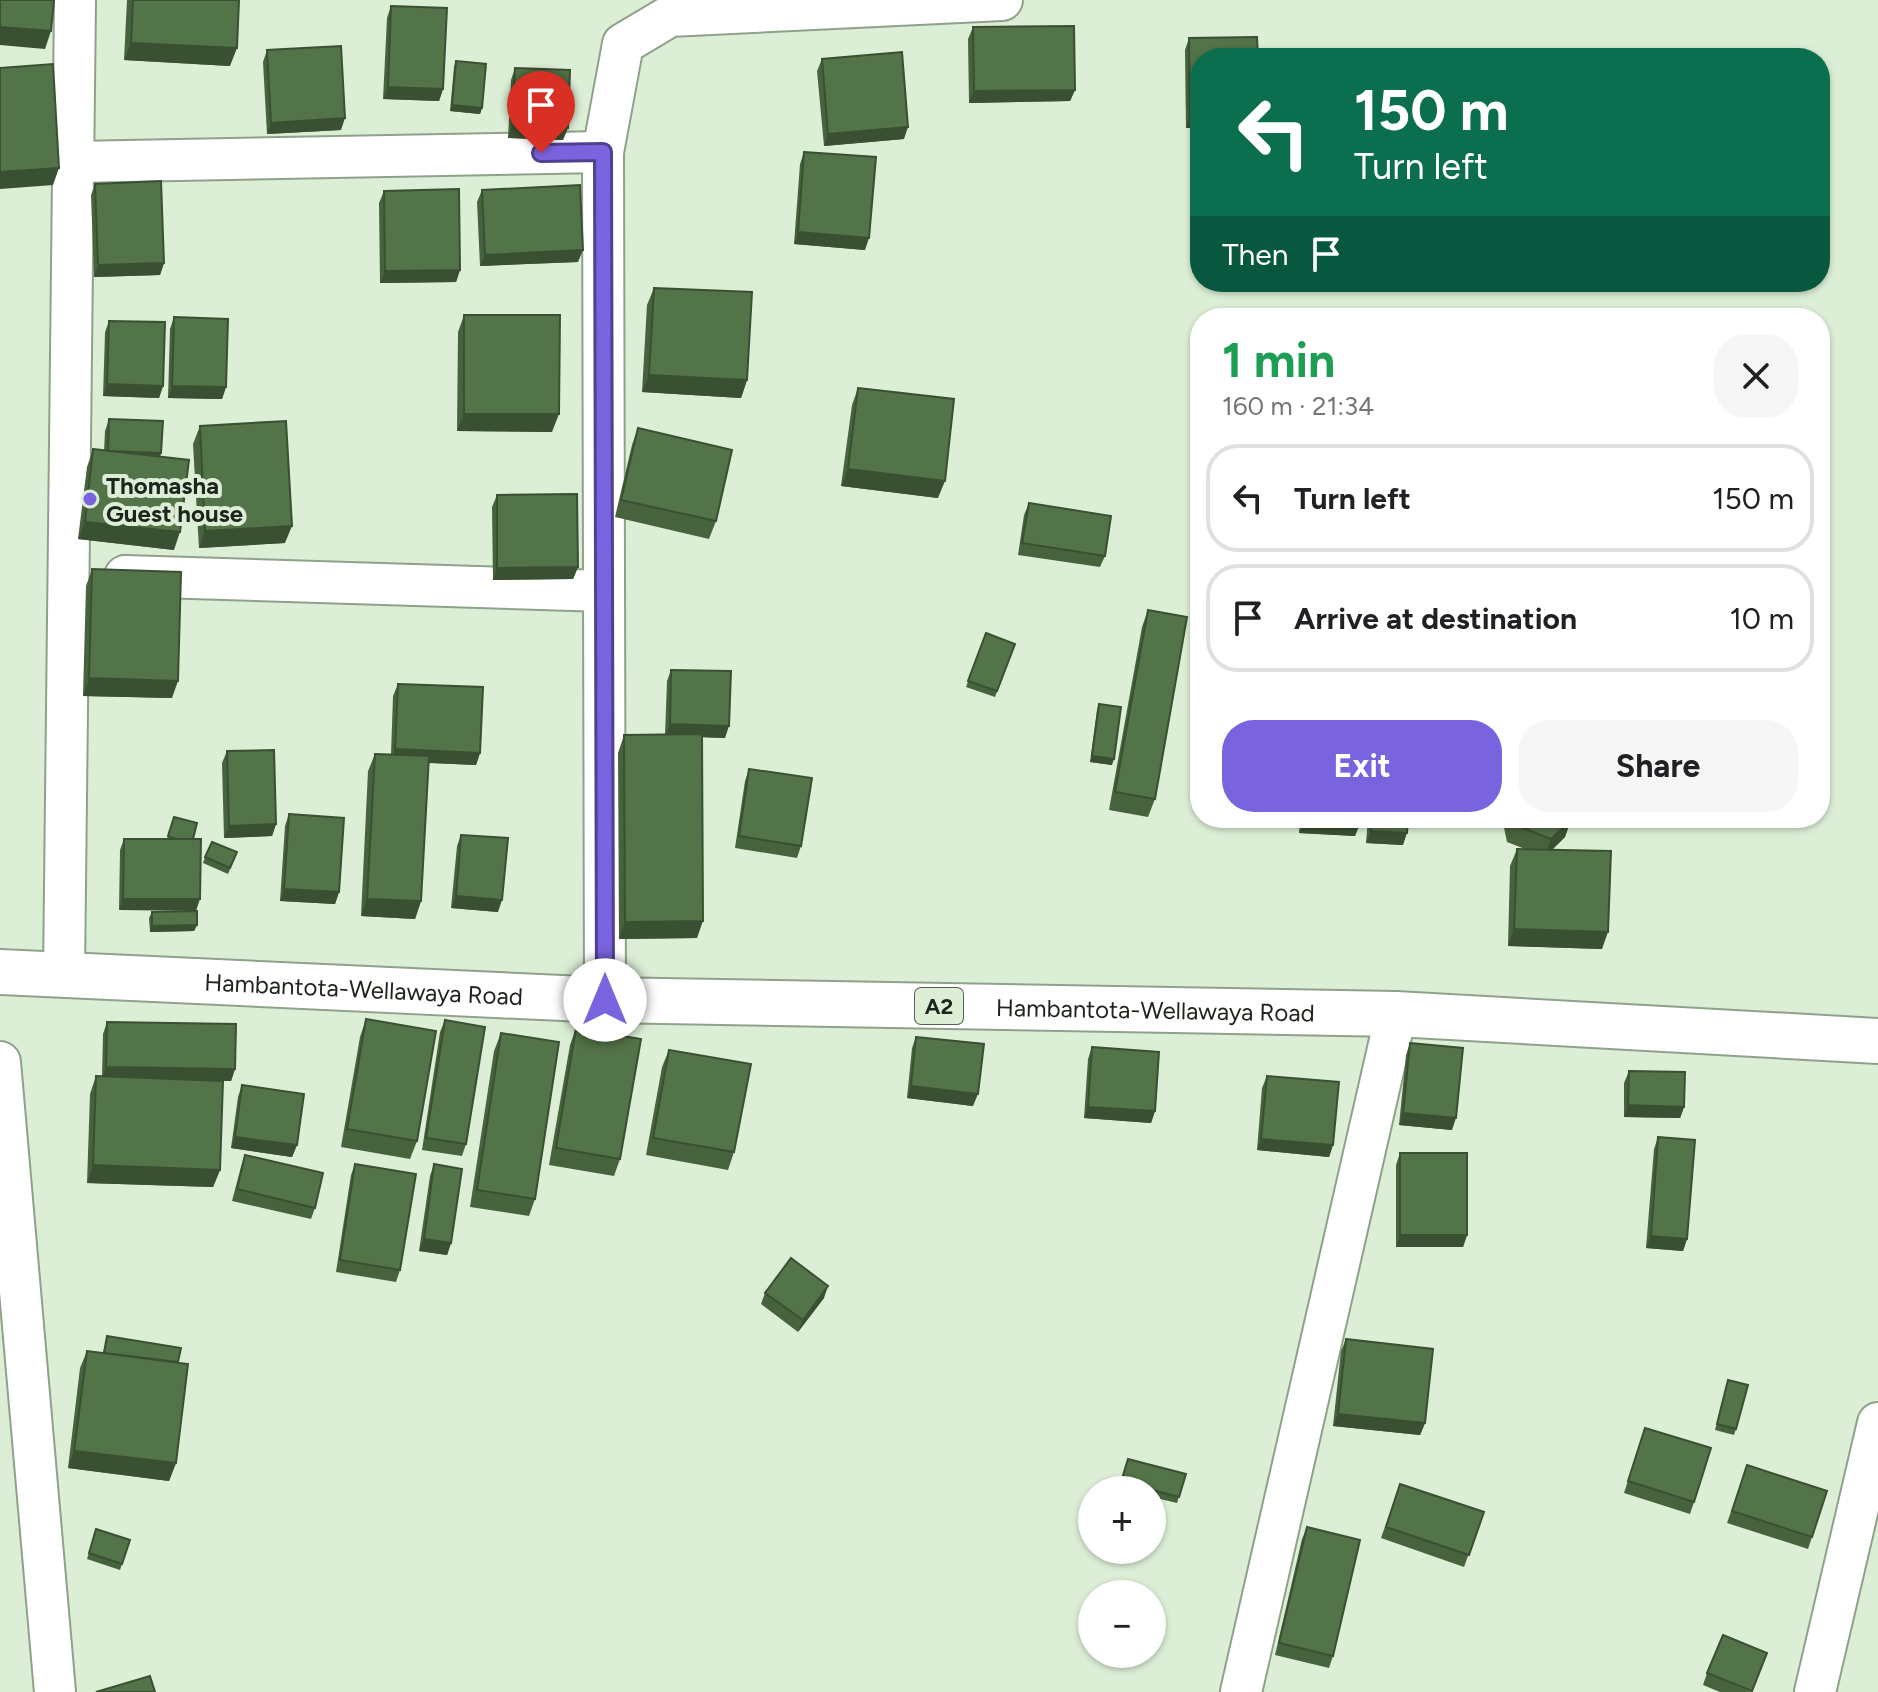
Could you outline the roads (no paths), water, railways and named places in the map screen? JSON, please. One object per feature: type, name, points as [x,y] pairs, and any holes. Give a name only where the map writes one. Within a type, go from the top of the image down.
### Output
[{"type":"highway","name":"Hambantota-Wellawaya Road","points":[[0,972],[605,1000],[1396,1014],[1878,1041]]},
{"type":"street","points":[[64,974],[75,0]]},
{"type":"street","points":[[605,1000],[603,152],[623,44],[670,16],[1002,0]]},
{"type":"street","points":[[74,162],[603,152]]},
{"type":"street","points":[[69,574],[604,591]]},
{"type":"street","points":[[1241,1692],[1396,1014]]},
{"type":"street","points":[[0,1062],[55,1692]]},
{"type":"street","points":[[1815,1692],[1878,1423]]},
{"type":"place","name":"Thomasha Guest house","points":[[90,499]]}]
